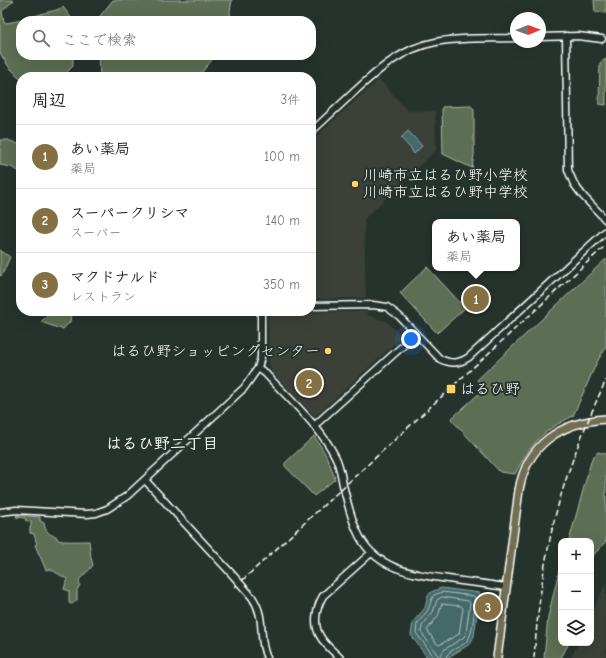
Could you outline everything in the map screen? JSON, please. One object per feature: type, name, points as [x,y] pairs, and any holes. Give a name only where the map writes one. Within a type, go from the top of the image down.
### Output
[{"type":"main road","points":[[497,658],[521,477],[528,462],[540,446],[560,430],[579,423],[606,419]]},
{"type":"street","points":[[546,37],[566,36],[602,39]]},
{"type":"street","points":[[566,36],[568,170],[574,184],[606,220]]},
{"type":"street","points":[[316,127],[379,69],[398,56],[412,49],[446,40],[510,38]]},
{"type":"street","points":[[316,306],[374,305],[392,310],[440,359],[446,362],[462,362],[606,231]]},
{"type":"street","points":[[0,512],[16,510],[80,515],[96,513],[107,509],[127,496],[244,388],[258,368],[262,349],[261,316]]},
{"type":"street","points":[[314,426],[416,334]]},
{"type":"street","points":[[258,368],[265,373],[328,443],[339,466],[348,505],[357,531],[362,542],[371,553],[404,572],[506,587]]},
{"type":"street","points":[[145,480],[252,597],[258,607],[261,619],[262,642],[267,658]]},
{"type":"street","points":[[340,658],[320,637],[316,615],[318,604],[323,596],[371,553]]},
{"type":"shaded area","name":"川崎市立はるひ野小学校 川崎市立はるひ野中学校","points":[[379,79],[408,111],[435,111],[436,150],[364,219],[366,298],[316,299],[316,136]]},
{"type":"shaded area","name":"はるひ野ショッピングセンター","points":[[367,311],[367,315],[386,321],[401,335],[401,338],[316,416],[313,415],[272,372],[269,364],[268,316],[316,316],[316,312]]},
{"type":"shaded area","points":[[606,581],[606,658],[571,658],[577,646],[594,646],[594,608]]},
{"type":"green space","points":[[0,0],[14,0],[2,11],[4,23],[16,21],[16,60],[73,60],[73,66],[67,72],[16,72],[16,74],[9,67],[0,53]]},
{"type":"green space","points":[[113,0],[232,0],[230,16],[100,16]]},
{"type":"green space","points":[[594,0],[606,0],[606,13],[595,12]]},
{"type":"green space","points":[[63,7],[70,16],[34,16],[56,10]]},
{"type":"green space","points":[[606,59],[606,105],[599,104],[600,63]]},
{"type":"green space","points":[[99,60],[212,60],[202,72],[100,72]]},
{"type":"green space","points":[[471,106],[474,109],[474,155],[472,168],[443,154],[442,107]]},
{"type":"green space","points":[[0,140],[8,140],[16,143],[16,170],[0,165]]},
{"type":"green space","points":[[0,250],[10,257],[2,275],[0,276]]},
{"type":"green space","points":[[606,259],[606,346],[596,364],[573,416],[553,427],[538,439],[526,454],[515,474],[500,472],[451,419],[484,389],[477,380]]},
{"type":"green space","points":[[427,267],[465,308],[437,333],[400,293]]},
{"type":"green space","points":[[47,316],[71,316],[70,322],[63,329],[41,322]]},
{"type":"green space","points":[[314,436],[326,456],[335,479],[314,496],[285,466],[285,463]]},
{"type":"green space","points":[[598,452],[606,454],[606,541],[594,555],[594,538],[570,538],[592,458]]},
{"type":"green space","points":[[17,515],[40,517],[40,521],[44,523],[48,532],[51,535],[56,536],[60,541],[89,541],[93,565],[79,580],[80,585],[77,590],[77,600],[72,604],[69,603],[69,591],[64,589],[67,579],[50,569],[46,570],[35,545],[37,544],[34,534],[30,533],[31,521],[26,521],[25,518],[16,517]]},
{"type":"green space","points":[[558,575],[558,646],[567,646],[561,658],[544,658],[548,617]]},
{"type":"water","points":[[408,131],[422,146],[414,154],[401,138]]},
{"type":"water","points":[[441,588],[480,593],[474,636],[470,644],[447,658],[435,658],[426,656],[411,635],[413,622],[425,608],[428,596],[431,592]]},
{"type":"railway","points":[[235,587],[606,245]]},
{"type":"railway","points":[[534,658],[546,558],[559,502],[573,460],[606,380]]},
{"type":"place","name":"川崎市立はるひ野小学校 川崎市立はるひ野中学校","points":[[355,184]]},
{"type":"place","name":"あい薬局","points":[[476,299]]},
{"type":"place","name":"はるひ野ショッピングセンター","points":[[328,351]]},
{"type":"place","name":"スーパークリシマ","points":[[309,383]]},
{"type":"place","name":"はるひ野","points":[[451,389]]},
{"type":"place","name":"マクドナルド","points":[[488,607]]},
{"type":"district","name":"はるひ野二丁目","points":[[162,443]]}]
